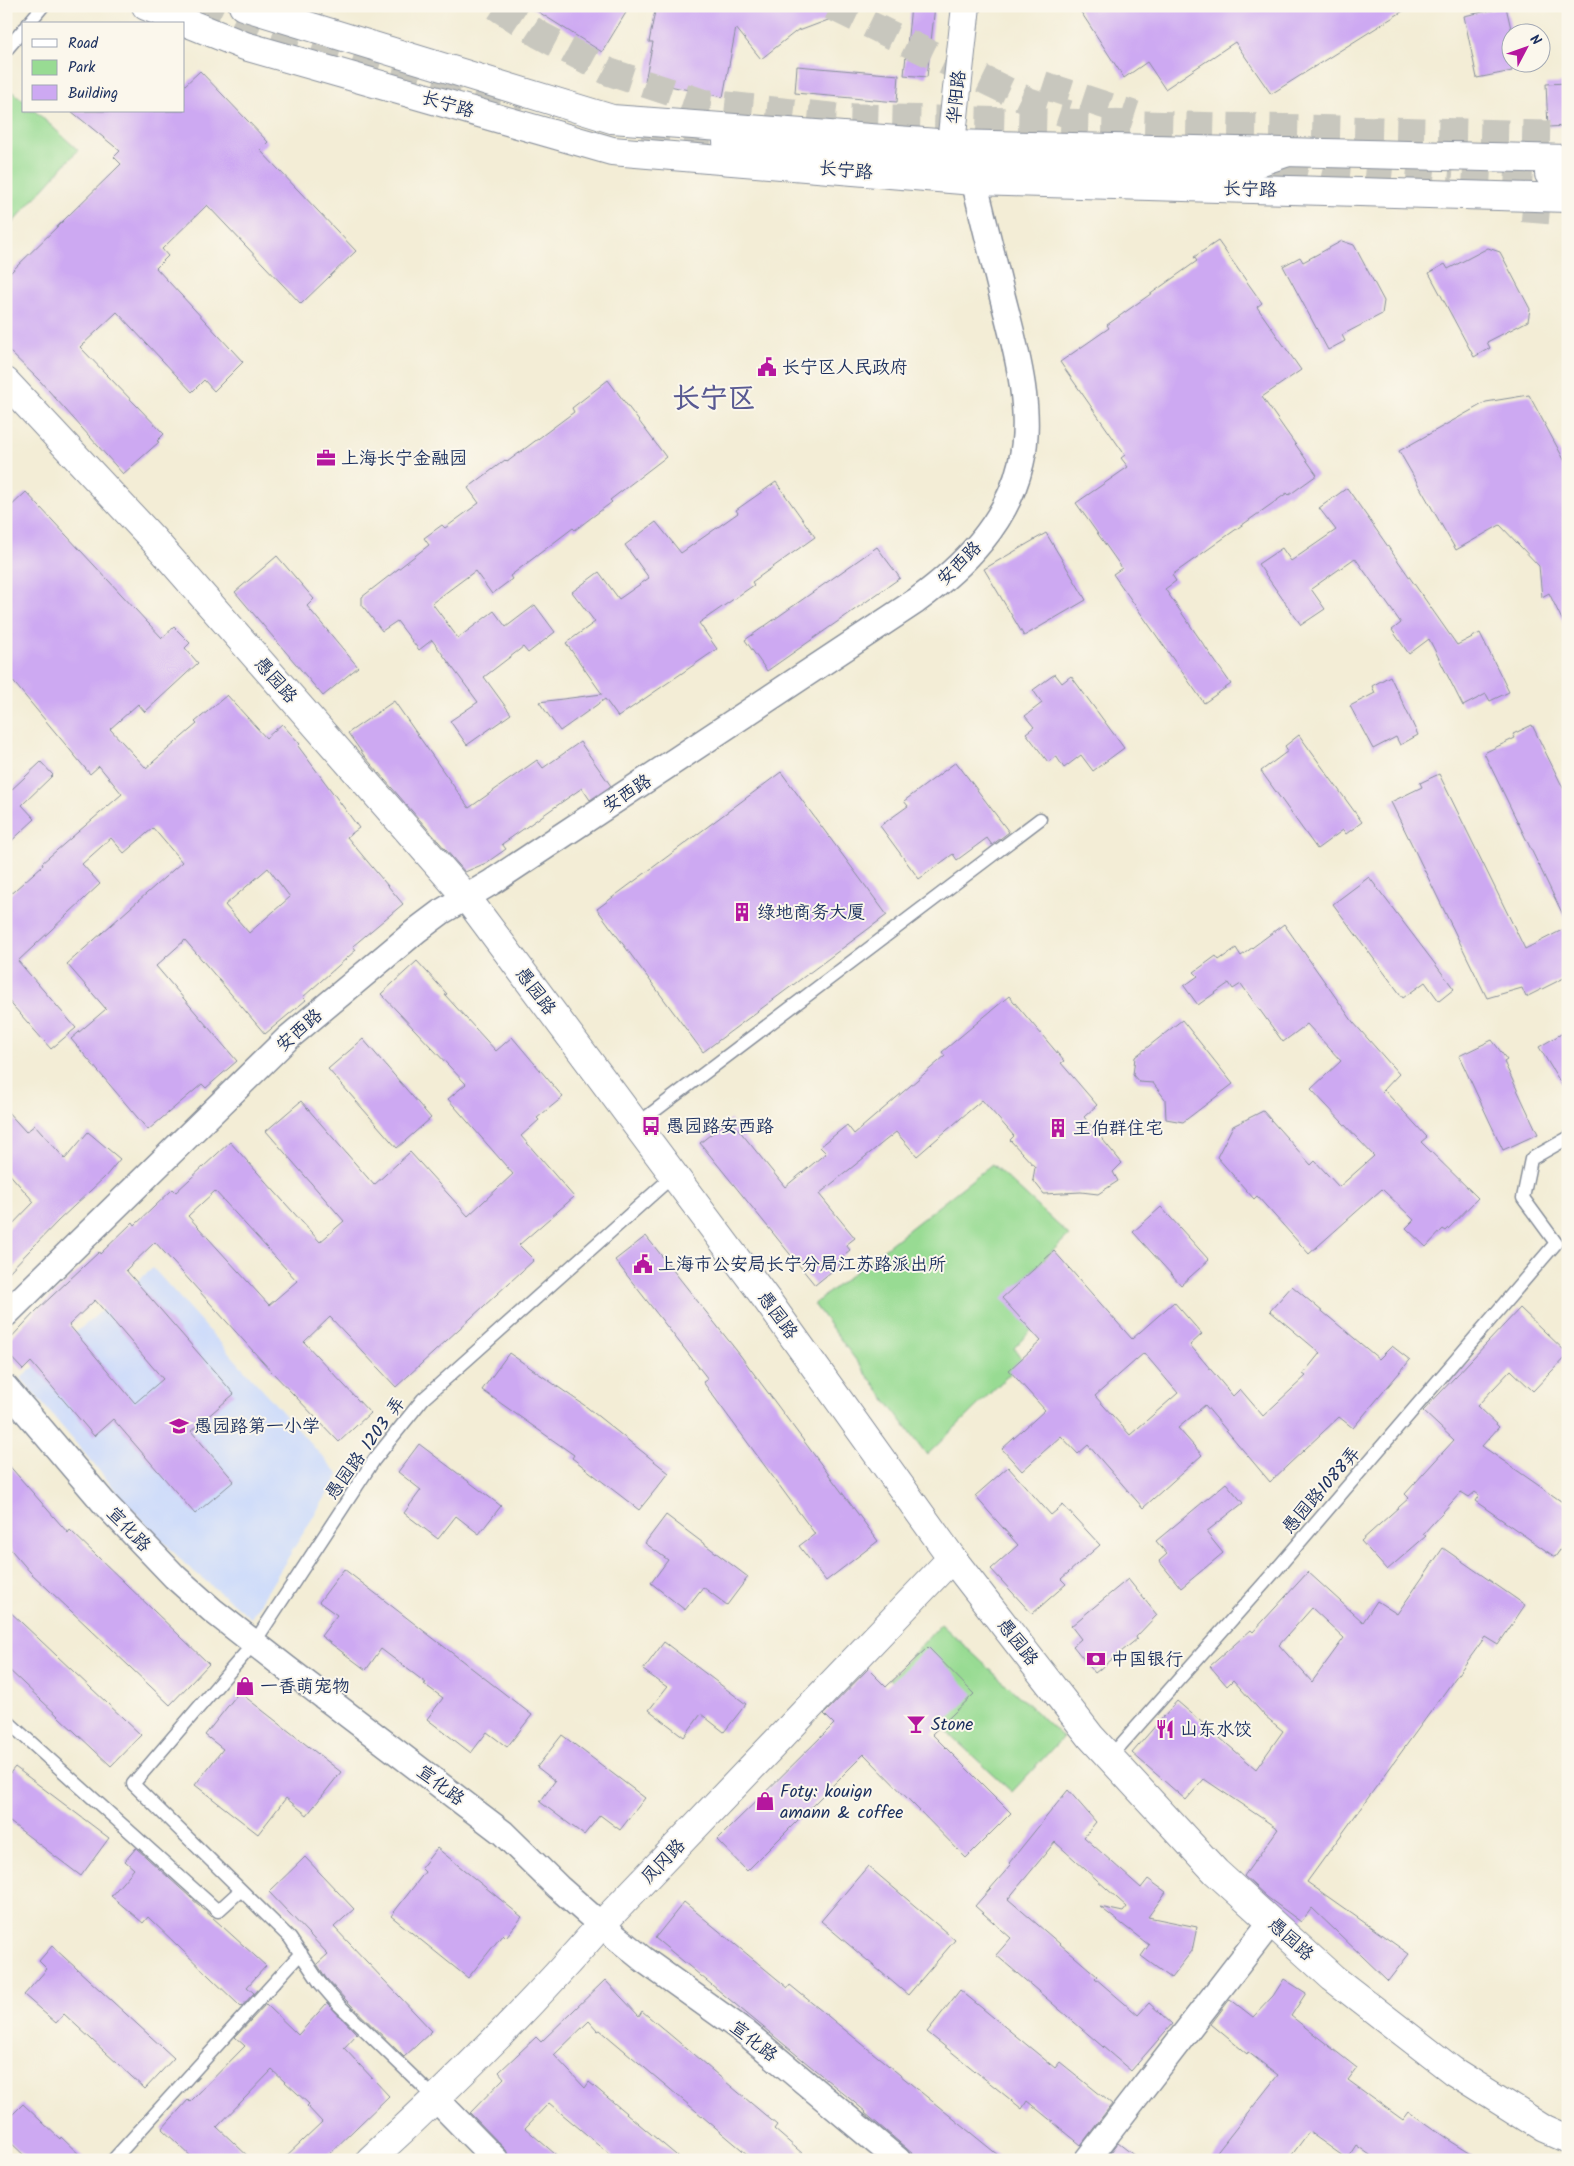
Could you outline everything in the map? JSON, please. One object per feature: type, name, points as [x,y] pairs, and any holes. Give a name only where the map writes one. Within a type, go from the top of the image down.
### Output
[{"type":"main road","name":"长宁路","points":[[146,6],[245,46],[612,150],[962,162],[1568,198]]},
{"type":"main road","name":"长宁路","points":[[243,6],[612,119],[962,162]]},
{"type":"main road","name":"华阳路","points":[[962,162],[966,6]]},
{"type":"main road","points":[[728,142],[850,150],[962,162],[1028,160],[1221,175],[1288,152],[1562,170]]},
{"type":"main road","name":"愚园路","points":[[6,382],[152,538],[466,898],[767,1300],[952,1558],[1091,1737],[1216,1872],[1333,1978],[1453,2071],[1545,2129],[1568,2139]]},
{"type":"main road","name":"凤冈路","points":[[370,2160],[436,2099],[570,1961],[601,1925],[952,1558]]},
{"type":"street","name":"安西路","points":[[6,1314],[288,1038],[417,930],[441,912],[466,898],[916,601],[943,582],[972,555],[996,523],[1012,492],[1022,462],[1025,430],[1022,387],[1015,347],[962,162]]},
{"type":"street","name":"宣化路","points":[[6,1388],[71,1466],[175,1577],[254,1643],[503,1833],[558,1887],[601,1925],[644,1960],[746,2033],[898,2160]]},
{"type":"street","points":[[1087,2160],[1271,1922]]},
{"type":"street","points":[[436,2099],[496,2160]]},
{"type":"lane","points":[[30,22],[43,6]]},
{"type":"lane","points":[[6,50],[22,31]]},
{"type":"lane","points":[[636,1125],[1040,818]]},
{"type":"lane","name":"愚园路1088弄","points":[[1110,1757],[1275,1571],[1556,1243],[1523,1198],[1531,1159],[1568,1138]]},
{"type":"lane","name":"愚园路 1203 弄","points":[[241,1890],[133,1784],[254,1643],[374,1460],[423,1399],[674,1175]]},
{"type":"lane","points":[[6,1720],[218,1911],[241,1890],[290,1938],[320,1983],[339,2005],[436,2099]]},
{"type":"lane","points":[[113,2160],[301,1953]]},
{"type":"shaded area","name":"愚园路第一小学","points":[[153,1268],[339,1475],[251,1618],[186,1565],[123,1499],[21,1378]]},
{"type":"green space","points":[[6,86],[22,99],[22,112],[36,112],[78,150],[7,229]]},
{"type":"green space","points":[[992,1164],[1069,1235],[1015,1287],[1040,1321],[1014,1348],[1023,1361],[927,1455],[814,1304]]},
{"type":"green space","points":[[941,1624],[1063,1737],[1012,1792],[890,1679]]},
{"type":"building","points":[[529,6],[630,6],[602,52]]},
{"type":"building","points":[[656,6],[860,6],[860,8],[799,31],[799,29],[761,59],[736,28],[723,97],[645,81],[653,42],[649,42]]},
{"type":"building","points":[[911,6],[935,6],[927,77],[904,75]]},
{"type":"building","points":[[1077,6],[1411,6],[1271,94],[1235,42],[1165,89],[1147,62],[1124,78]]},
{"type":"building","points":[[1506,7],[1509,22],[1502,22],[1502,72],[1507,72],[1477,78],[1464,16]]},
{"type":"building","points":[[797,66],[899,75],[897,102],[795,93]]},
{"type":"building","points":[[200,71],[268,142],[260,150],[356,251],[301,304],[207,205],[162,249],[168,256],[156,268],[243,362],[214,391],[204,380],[192,392],[117,312],[80,347],[164,434],[157,441],[159,442],[123,474],[40,381],[6,348],[6,277],[121,164],[114,157],[120,151],[72,112],[185,112],[185,85]]},
{"type":"building","points":[[1568,83],[1568,126],[1548,127],[1546,84]]},
{"type":"building","points":[[1218,241],[1262,303],[1257,307],[1301,370],[1262,397],[1317,475],[1289,495],[1287,493],[1172,575],[1176,581],[1165,589],[1231,684],[1204,703],[1113,574],[1122,568],[1076,503],[1128,467],[1121,458],[1125,455],[1060,362],[1109,328],[1107,325],[1197,261],[1194,257]]},
{"type":"building","points":[[1342,241],[1354,245],[1384,301],[1382,314],[1342,335],[1345,341],[1328,350],[1283,266],[1300,257],[1303,262]]},
{"type":"building","points":[[1488,248],[1500,252],[1530,309],[1528,321],[1487,342],[1490,348],[1474,357],[1429,273],[1445,264],[1448,269]]},
{"type":"building","points":[[608,380],[666,457],[610,500],[612,502],[575,530],[573,528],[510,576],[512,579],[492,594],[475,571],[432,603],[458,638],[494,611],[506,627],[535,605],[555,632],[528,653],[523,647],[484,677],[511,714],[467,745],[450,721],[478,702],[432,640],[419,650],[397,621],[382,631],[362,605],[362,597],[429,545],[424,538],[442,525],[445,528],[479,503],[468,488],[505,460],[507,462],[574,412],[572,408]]},
{"type":"building","points":[[1529,395],[1568,467],[1568,632],[1549,593],[1542,597],[1539,566],[1500,525],[1456,550],[1399,451],[1486,402]]},
{"type":"building","points":[[776,482],[815,537],[752,582],[754,585],[699,623],[717,649],[618,717],[605,699],[560,731],[539,702],[602,694],[566,643],[595,622],[572,592],[599,572],[619,599],[649,578],[625,545],[656,522],[681,553],[738,513],[736,510]]},
{"type":"building","points":[[1347,488],[1457,645],[1480,633],[1509,692],[1490,701],[1486,694],[1463,706],[1429,639],[1409,654],[1392,630],[1401,623],[1355,558],[1311,589],[1325,609],[1301,625],[1258,564],[1282,548],[1291,561],[1336,530],[1319,508]]},
{"type":"building","points":[[26,492],[162,638],[174,627],[190,643],[185,648],[198,663],[145,712],[138,704],[110,729],[146,768],[227,695],[266,738],[282,724],[300,744],[298,746],[359,828],[347,837],[403,904],[353,946],[356,950],[303,997],[306,1000],[265,1034],[185,940],[156,966],[237,1061],[206,1088],[202,1084],[148,1130],[71,1039],[106,1009],[67,964],[182,862],[153,828],[124,853],[111,838],[82,864],[100,884],[18,961],[76,1028],[51,1049],[6,998],[6,898],[43,865],[42,863],[122,794],[99,766],[90,774],[6,673],[6,511]],"holes":[[[268,868],[290,897],[249,933],[225,905]]]},
{"type":"building","points":[[1046,533],[1086,600],[1024,636],[984,569]]},
{"type":"building","points":[[877,547],[900,578],[767,671],[745,640]]},
{"type":"building","points":[[277,556],[314,599],[307,606],[358,667],[323,696],[235,592]]},
{"type":"building","points":[[1055,674],[1062,683],[1071,676],[1124,748],[1093,771],[1081,755],[1064,768],[1056,756],[1048,762],[1026,733],[1034,727],[1025,716],[1042,703],[1033,690]]},
{"type":"building","points":[[1390,676],[1418,735],[1400,745],[1396,737],[1373,749],[1350,706],[1375,693],[1372,686]]},
{"type":"building","points":[[394,701],[469,808],[537,760],[543,768],[580,742],[611,786],[590,800],[582,788],[502,844],[506,849],[486,863],[465,872],[365,757],[348,733]]},
{"type":"building","points":[[1532,725],[1568,798],[1568,925],[1484,753],[1515,738],[1513,734]]},
{"type":"building","points":[[1299,735],[1362,822],[1346,834],[1343,830],[1317,849],[1261,771],[1288,751],[1285,746]]},
{"type":"building","points":[[41,762],[53,775],[22,805],[35,819],[6,846],[6,789],[9,792]]},
{"type":"building","points":[[956,762],[1009,832],[992,845],[987,838],[957,860],[953,854],[919,879],[880,826],[908,806],[904,801]]},
{"type":"building","name":"绿地商务大厦","points":[[781,772],[887,915],[703,1052],[597,909]]},
{"type":"building","points":[[1439,774],[1525,949],[1568,927],[1568,976],[1526,997],[1522,988],[1487,998],[1391,802],[1422,787],[1420,783]]},
{"type":"building","points":[[1369,877],[1454,989],[1439,1001],[1425,982],[1403,998],[1333,904]]},
{"type":"building","points":[[1284,924],[1353,1022],[1399,1074],[1382,1092],[1384,1090],[1427,1137],[1421,1142],[1478,1198],[1446,1231],[1443,1229],[1426,1247],[1406,1228],[1414,1220],[1382,1189],[1309,1254],[1257,1196],[1254,1199],[1217,1157],[1233,1126],[1263,1111],[1311,1165],[1315,1161],[1339,1187],[1374,1156],[1311,1089],[1341,1061],[1307,1024],[1283,1042],[1241,984],[1233,989],[1229,983],[1198,1005],[1184,986],[1198,976],[1194,972],[1216,956],[1219,960],[1236,948],[1241,956]]},
{"type":"building","points":[[417,961],[496,1051],[512,1037],[563,1097],[537,1118],[539,1120],[521,1136],[574,1197],[519,1245],[534,1260],[396,1387],[330,1317],[304,1342],[370,1413],[339,1442],[271,1371],[155,1242],[126,1270],[234,1394],[191,1431],[234,1481],[195,1514],[113,1419],[94,1436],[31,1362],[23,1370],[6,1352],[6,1343],[36,1311],[99,1252],[100,1254],[133,1222],[135,1225],[173,1189],[176,1192],[230,1142],[320,1242],[344,1221],[266,1131],[301,1101],[374,1185],[410,1152],[468,1216],[513,1174],[448,1099],[466,1084],[381,994]],"holes":[[[215,1191],[297,1281],[269,1305],[188,1216]],[[95,1300],[163,1379],[135,1403],[69,1325]]]},
{"type":"building","points":[[1009,996],[1064,1061],[1061,1063],[1097,1105],[1084,1117],[1122,1163],[1113,1172],[1118,1181],[1098,1194],[1081,1192],[1044,1194],[1033,1180],[1035,1167],[1010,1140],[1014,1136],[982,1100],[917,1156],[896,1132],[819,1194],[855,1238],[846,1245],[850,1250],[839,1259],[842,1263],[815,1285],[700,1143],[730,1119],[785,1187],[826,1153],[820,1147],[847,1125],[854,1134],[945,1056],[942,1052]]},
{"type":"building","points":[[1182,1020],[1233,1084],[1183,1122],[1166,1119],[1165,1099],[1153,1083],[1139,1082],[1133,1075],[1135,1057]]},
{"type":"building","points":[[1568,1030],[1568,1095],[1539,1047]]},
{"type":"building","points":[[363,1039],[431,1118],[397,1148],[328,1069]]},
{"type":"building","points":[[1492,1040],[1507,1060],[1504,1062],[1538,1134],[1503,1150],[1459,1056]]},
{"type":"building","points":[[6,1110],[26,1132],[35,1125],[65,1159],[88,1132],[120,1159],[105,1177],[58,1221],[6,1275],[6,1231],[34,1202],[6,1170]]},
{"type":"building","points":[[1161,1207],[1209,1260],[1181,1285],[1133,1232]]},
{"type":"building","points":[[646,1236],[740,1355],[878,1541],[826,1581],[799,1546],[815,1534],[703,1382],[708,1379],[615,1260]]},
{"type":"building","points":[[1054,1251],[1132,1339],[1174,1302],[1202,1334],[1190,1345],[1233,1396],[1240,1389],[1263,1416],[1306,1376],[1303,1374],[1320,1353],[1270,1311],[1292,1286],[1379,1359],[1392,1346],[1410,1360],[1353,1428],[1339,1417],[1270,1482],[1205,1405],[1178,1428],[1202,1455],[1143,1508],[1088,1445],[1078,1454],[1061,1436],[1022,1471],[1002,1449],[1045,1410],[1009,1370],[1041,1341],[1002,1298]],"holes":[[[1144,1353],[1178,1393],[1130,1435],[1095,1396]]]},
{"type":"building","points":[[1520,1308],[1568,1354],[1533,1391],[1511,1370],[1477,1406],[1499,1427],[1482,1446],[1568,1506],[1568,1539],[1555,1557],[1475,1501],[1479,1495],[1475,1492],[1469,1497],[1461,1492],[1423,1534],[1426,1536],[1387,1570],[1361,1541],[1409,1498],[1405,1494],[1454,1440],[1423,1411]]},
{"type":"building","points":[[509,1353],[584,1405],[669,1473],[639,1510],[572,1458],[574,1455],[482,1390]]},
{"type":"building","points":[[419,1444],[501,1506],[479,1534],[456,1516],[438,1539],[404,1513],[421,1490],[398,1472]]},
{"type":"building","points":[[6,1462],[68,1533],[70,1530],[209,1664],[170,1705],[30,1572],[6,1544]]},
{"type":"building","points":[[1008,1467],[1051,1515],[1063,1505],[1100,1545],[1061,1579],[1066,1584],[1032,1614],[991,1569],[1018,1545],[975,1496]]},
{"type":"building","points":[[1226,1483],[1243,1503],[1206,1532],[1223,1553],[1181,1588],[1159,1561],[1167,1554],[1156,1541]]},
{"type":"building","points":[[666,1515],[748,1577],[727,1605],[703,1587],[685,1610],[651,1583],[668,1560],[645,1543]]},
{"type":"building","points":[[1443,1548],[1525,1605],[1498,1645],[1485,1637],[1307,1882],[1409,1954],[1388,1981],[1312,1908],[1301,1922],[1267,1897],[1244,1876],[1278,1829],[1204,1779],[1186,1800],[1132,1753],[1177,1701],[1256,1769],[1283,1731],[1265,1716],[1233,1680],[1227,1686],[1210,1666],[1251,1630],[1253,1632],[1308,1572],[1363,1622],[1377,1601],[1397,1614]],"holes":[[[1312,1608],[1344,1638],[1312,1682],[1279,1645]]]},
{"type":"building","points":[[344,1569],[532,1715],[507,1747],[487,1732],[471,1753],[427,1719],[443,1698],[424,1684],[426,1683],[381,1649],[366,1670],[321,1636],[337,1615],[319,1602]]},
{"type":"building","points":[[1128,1579],[1157,1615],[1136,1637],[1137,1639],[1095,1673],[1073,1646],[1081,1639],[1071,1626]]},
{"type":"building","points":[[6,1608],[141,1735],[111,1766],[6,1667]]},
{"type":"building","points":[[664,1642],[746,1704],[724,1732],[701,1714],[684,1737],[649,1710],[667,1687],[643,1670]]},
{"type":"building","points":[[928,1647],[974,1694],[932,1734],[1011,1813],[966,1858],[864,1754],[747,1871],[717,1840],[834,1724],[824,1714],[868,1669],[886,1687]]},
{"type":"building","points":[[239,1692],[341,1772],[307,1815],[286,1798],[258,1834],[195,1785],[223,1749],[205,1735]]},
{"type":"building","points":[[562,1735],[645,1798],[620,1830],[600,1815],[584,1835],[540,1802],[555,1781],[537,1767]]},
{"type":"building","points":[[15,1767],[109,1838],[81,1876],[6,1819],[6,1778]]},
{"type":"building","points":[[1068,1790],[1096,1822],[1084,1837],[1141,1888],[1148,1879],[1166,1892],[1148,1917],[1197,1927],[1192,1951],[1171,1978],[1141,1956],[1149,1945],[1100,1907],[1123,1912],[1127,1907],[1055,1842],[1008,1899],[1097,1976],[1095,1978],[1138,2015],[1149,2003],[1172,2024],[1131,2071],[996,1955],[1011,1938],[975,1906],[1011,1865],[1009,1863]]},
{"type":"building","points":[[136,1848],[266,1966],[247,1987],[254,1993],[241,2007],[148,1917],[143,1923],[111,1896],[134,1869],[125,1861]]},
{"type":"building","points":[[437,1848],[522,1917],[506,1937],[503,1934],[468,1978],[391,1916],[425,1872],[421,1868]]},
{"type":"building","points":[[305,1857],[354,1909],[334,1927],[432,2031],[404,2057],[326,1978],[317,1964],[328,1954],[269,1892]]},
{"type":"building","points":[[868,1866],[955,1940],[908,1995],[821,1921]]},
{"type":"building","points":[[684,1902],[788,1988],[790,1985],[1004,2160],[920,2160],[866,2112],[655,1938]]},
{"type":"building","points":[[52,1946],[174,2058],[145,2089],[64,2014],[56,2023],[24,1995],[47,1969],[39,1961]]},
{"type":"building","points":[[1284,1979],[1306,1993],[1291,2016],[1357,2068],[1348,2080],[1403,2120],[1409,2112],[1481,2160],[1377,2160],[1356,2145],[1347,2159],[1309,2132],[1288,2160],[1211,2160],[1278,2075],[1248,2052],[1247,2054],[1211,2024],[1230,1999],[1253,2017],[1273,1996]]},
{"type":"building","points":[[605,1980],[639,2016],[642,2011],[777,2125],[774,2129],[810,2160],[754,2160],[600,2030],[598,2031],[589,2021],[554,2055],[585,2088],[589,2082],[682,2160],[617,2160],[549,2103],[525,2128],[562,2160],[510,2160],[506,2150],[470,2113],[504,2078],[499,2072],[536,2037],[541,2042]]},
{"type":"building","points":[[960,1990],[1055,2068],[1060,2062],[1112,2104],[1081,2145],[1027,2101],[1022,2109],[927,2032]]},
{"type":"building","points":[[327,2003],[357,2034],[344,2048],[389,2096],[323,2160],[282,2160],[322,2122],[307,2106],[309,2104],[272,2070],[217,2127],[252,2160],[195,2160],[162,2129],[188,2100],[190,2102],[245,2046],[235,2037],[266,2004],[298,2035]]},
{"type":"building","points":[[23,2104],[85,2160],[29,2160],[6,2138],[6,2121]]},
{"type":"building","points":[[1118,2143],[1140,2160],[1105,2160]]},
{"type":"tunnel","points":[[194,6],[234,26],[279,41],[523,104]]},
{"type":"tunnel","points":[[496,6],[540,35],[609,72],[704,103],[836,117],[1568,135]]},
{"type":"tunnel","points":[[831,6],[1028,101],[1068,114]]},
{"type":"tunnel","points":[[1043,85],[1135,115]]},
{"type":"tunnel","points":[[642,131],[692,140],[727,142]]},
{"type":"tunnel","points":[[1282,158],[1345,173],[1452,184]]},
{"type":"tunnel","points":[[1231,166],[1310,184]]},
{"type":"tunnel","points":[[1463,169],[1549,174]]},
{"type":"tunnel","points":[[1522,208],[1568,212]]},
{"type":"place","name":"长宁区人民政府","points":[[767,367]]},
{"type":"place","name":"上海长宁金融园","points":[[326,458]]},
{"type":"place","name":"绿地商务大厦","points":[[742,912]]},
{"type":"place","name":"愚园路安西路","points":[[651,1126]]},
{"type":"place","name":"王伯群住宅","points":[[1058,1128]]},
{"type":"place","name":"上海市公安局长宁分局江苏路派出所","points":[[643,1264]]},
{"type":"place","name":"愚园路第一小学","points":[[179,1426]]},
{"type":"place","name":"中国银行","points":[[1096,1659]]},
{"type":"place","name":"一香萌宠物","points":[[245,1686]]},
{"type":"place","name":"Stone","points":[[916,1724]]},
{"type":"place","name":"山东水饺","points":[[1165,1729]]},
{"type":"place","name":"Foty: kouign amann & coffee","points":[[765,1801]]},
{"type":"district","name":"长宁区","points":[[714,397]]}]
